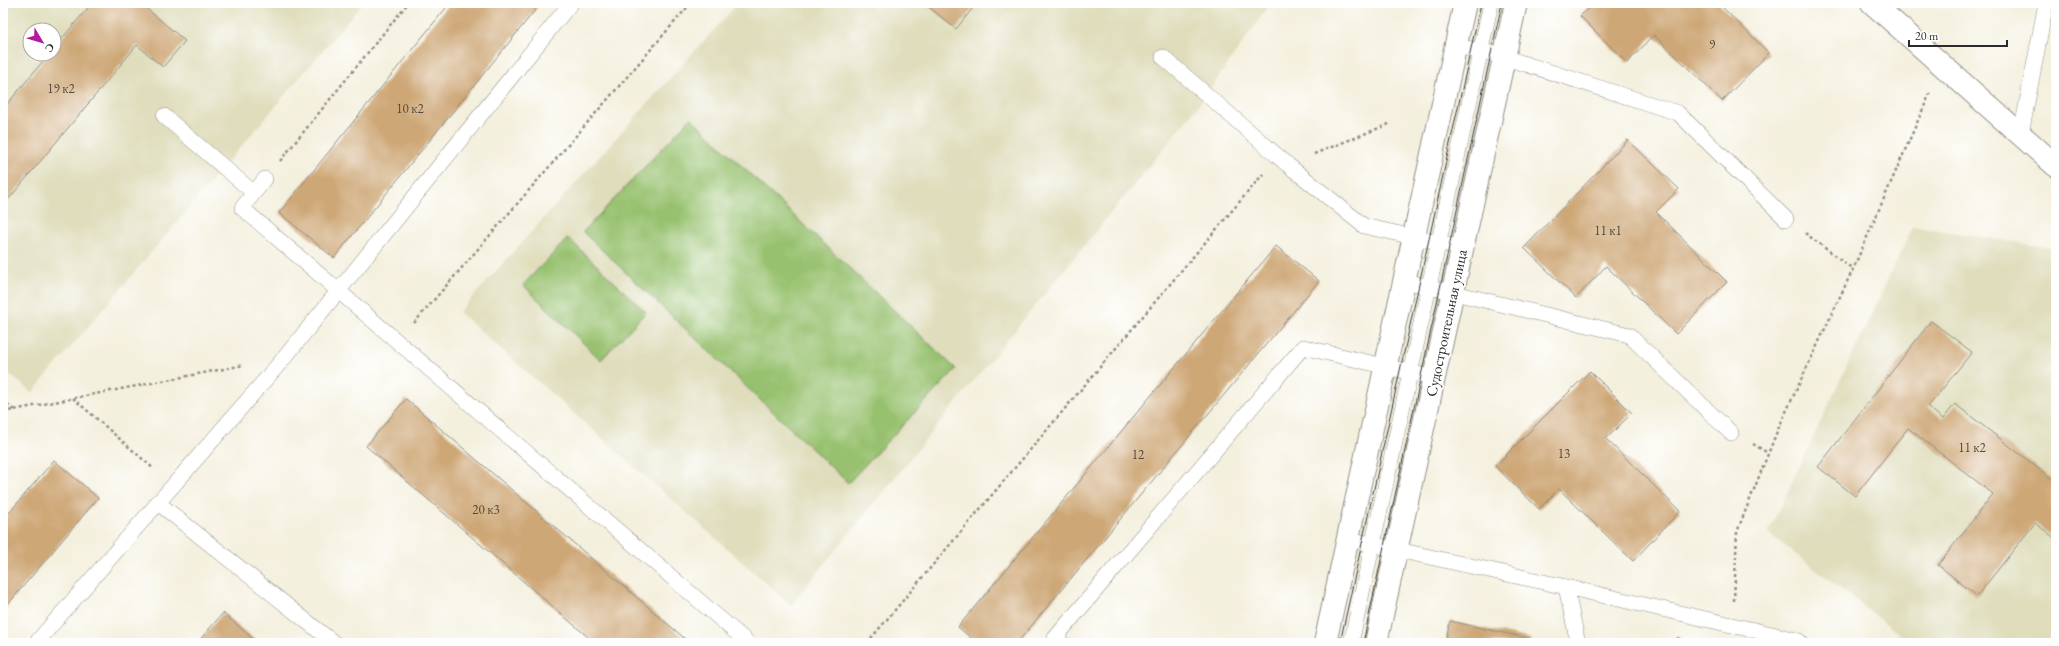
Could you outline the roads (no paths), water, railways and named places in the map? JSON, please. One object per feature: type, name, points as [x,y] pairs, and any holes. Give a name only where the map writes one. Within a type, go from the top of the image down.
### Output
[{"type":"street","points":[[1326,643],[1466,3]]},
{"type":"street","name":"Судостроительная улица","points":[[1376,643],[1516,3]]},
{"type":"street","points":[[1872,3],[2022,134],[2056,166]]},
{"type":"lane","points":[[36,643],[157,502],[285,357],[571,3]]},
{"type":"lane","points":[[1351,643],[1491,3]]},
{"type":"lane","points":[[2022,134],[2046,3]]},
{"type":"lane","points":[[1456,46],[1504,57],[1678,113],[1786,219]]},
{"type":"lane","points":[[1163,57],[1288,165],[1364,226],[1463,248]]},
{"type":"lane","points":[[164,116],[254,193]]},
{"type":"lane","points":[[265,179],[242,208],[746,641]]},
{"type":"lane","points":[[1405,281],[1453,291],[1629,335],[1731,433]]},
{"type":"lane","points":[[1062,643],[1055,638],[1302,346],[1434,378]]},
{"type":"lane","points":[[157,502],[334,643]]},
{"type":"lane","points":[[1348,539],[1734,625],[1797,640],[1801,643]]},
{"type":"lane","points":[[1566,587],[1578,643]]},
{"type":"tram line","points":[[1340,643],[1481,3]]},
{"type":"tram line","points":[[1363,643],[1502,3]]}]
